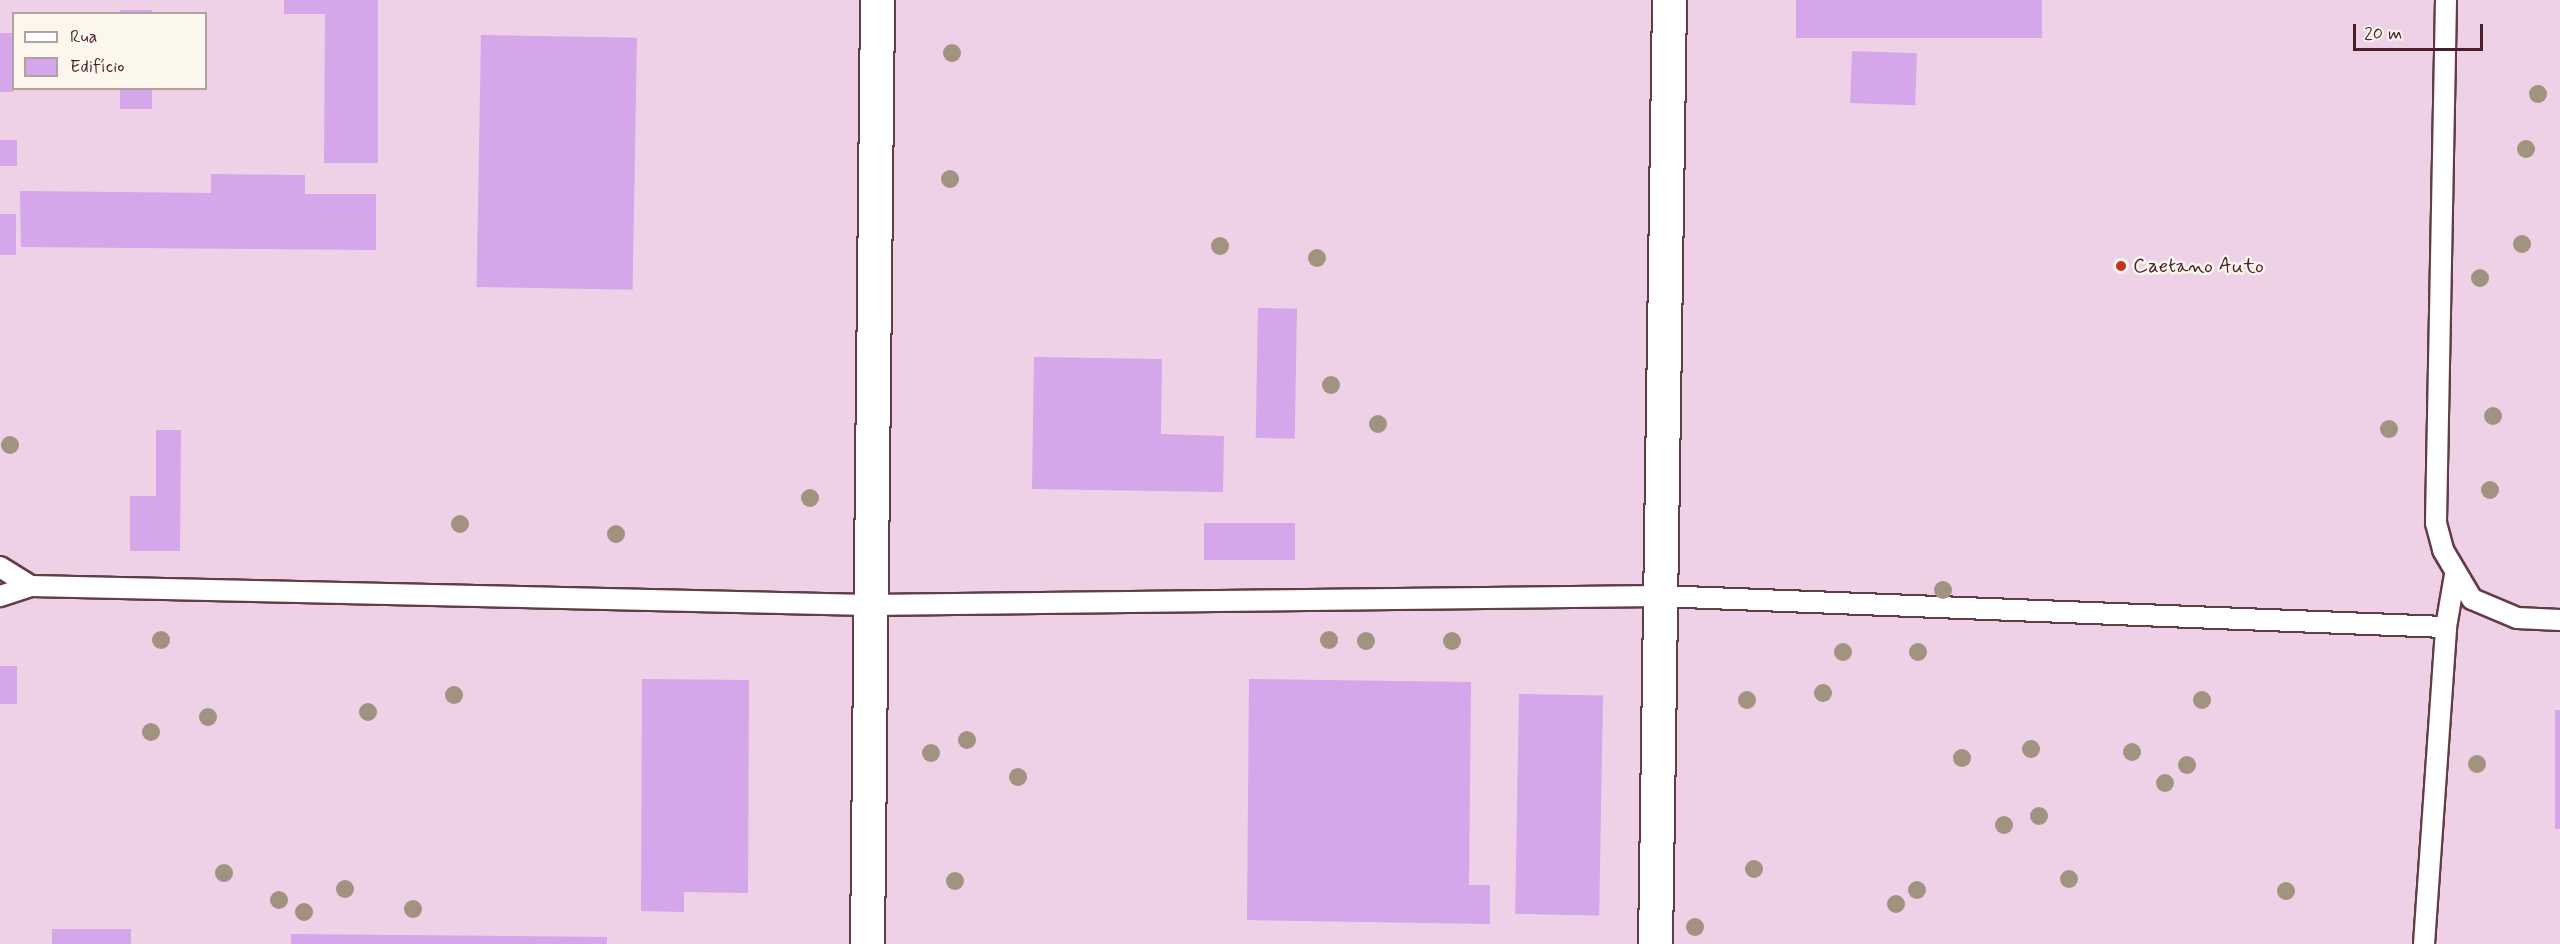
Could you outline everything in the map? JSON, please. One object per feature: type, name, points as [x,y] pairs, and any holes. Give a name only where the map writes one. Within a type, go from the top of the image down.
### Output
[{"type":"street","points":[[867,944],[868,605],[877,0]]},
{"type":"street","points":[[1655,944],[1669,0]]},
{"type":"lane","points":[[2446,0],[2436,523],[2443,550],[2455,575],[2472,599],[2492,611],[2517,618],[2560,620]]},
{"type":"lane","points":[[0,567],[31,586]]},
{"type":"lane","points":[[2424,944],[2446,627],[2455,575]]},
{"type":"lane","points":[[0,596],[31,586],[868,605],[1659,596],[2446,627]]},
{"type":"shaded area","points":[[0,0],[2560,0],[2560,944],[0,944]]},
{"type":"building","points":[[284,0],[378,0],[378,163],[324,163],[325,14],[284,14]]},
{"type":"building","points":[[1796,0],[2042,0],[2042,38],[1796,38]]},
{"type":"building","points":[[120,10],[152,10],[152,12],[120,12]]},
{"type":"building","points":[[0,33],[12,33],[12,90],[14,92],[0,92]]},
{"type":"building","points":[[481,35],[637,38],[633,290],[477,287]]},
{"type":"building","points":[[1852,51],[1917,53],[1915,105],[1850,103]]},
{"type":"building","points":[[120,90],[152,90],[152,109],[120,109]]},
{"type":"building","points":[[0,140],[17,140],[17,166],[0,166]]},
{"type":"building","points":[[211,174],[305,175],[305,194],[376,194],[376,250],[21,247],[20,191],[211,193]]},
{"type":"building","points":[[0,214],[16,214],[16,255],[0,255]]},
{"type":"building","points":[[1258,308],[1297,309],[1295,439],[1256,438]]},
{"type":"building","points":[[1034,357],[1162,359],[1161,434],[1224,436],[1223,492],[1032,489]]},
{"type":"building","points":[[156,430],[181,430],[180,551],[130,551],[130,496],[156,496]]},
{"type":"building","points":[[1204,523],[1295,523],[1295,560],[1204,560]]},
{"type":"building","points":[[0,666],[17,666],[17,704],[0,704]]},
{"type":"building","points":[[642,679],[749,680],[748,893],[684,892],[684,912],[641,911]]},
{"type":"building","points":[[1249,679],[1471,682],[1469,885],[1490,885],[1490,924],[1247,920]]},
{"type":"building","points":[[1519,694],[1603,695],[1599,915],[1515,914]]},
{"type":"building","points":[[2555,710],[2560,710],[2560,829],[2555,829]]},
{"type":"building","points":[[52,929],[131,929],[131,944],[52,944]]},
{"type":"building","points":[[291,934],[607,937],[607,944],[291,944]]},
{"type":"place","name":"Caetano Auto","points":[[2121,266]]}]
